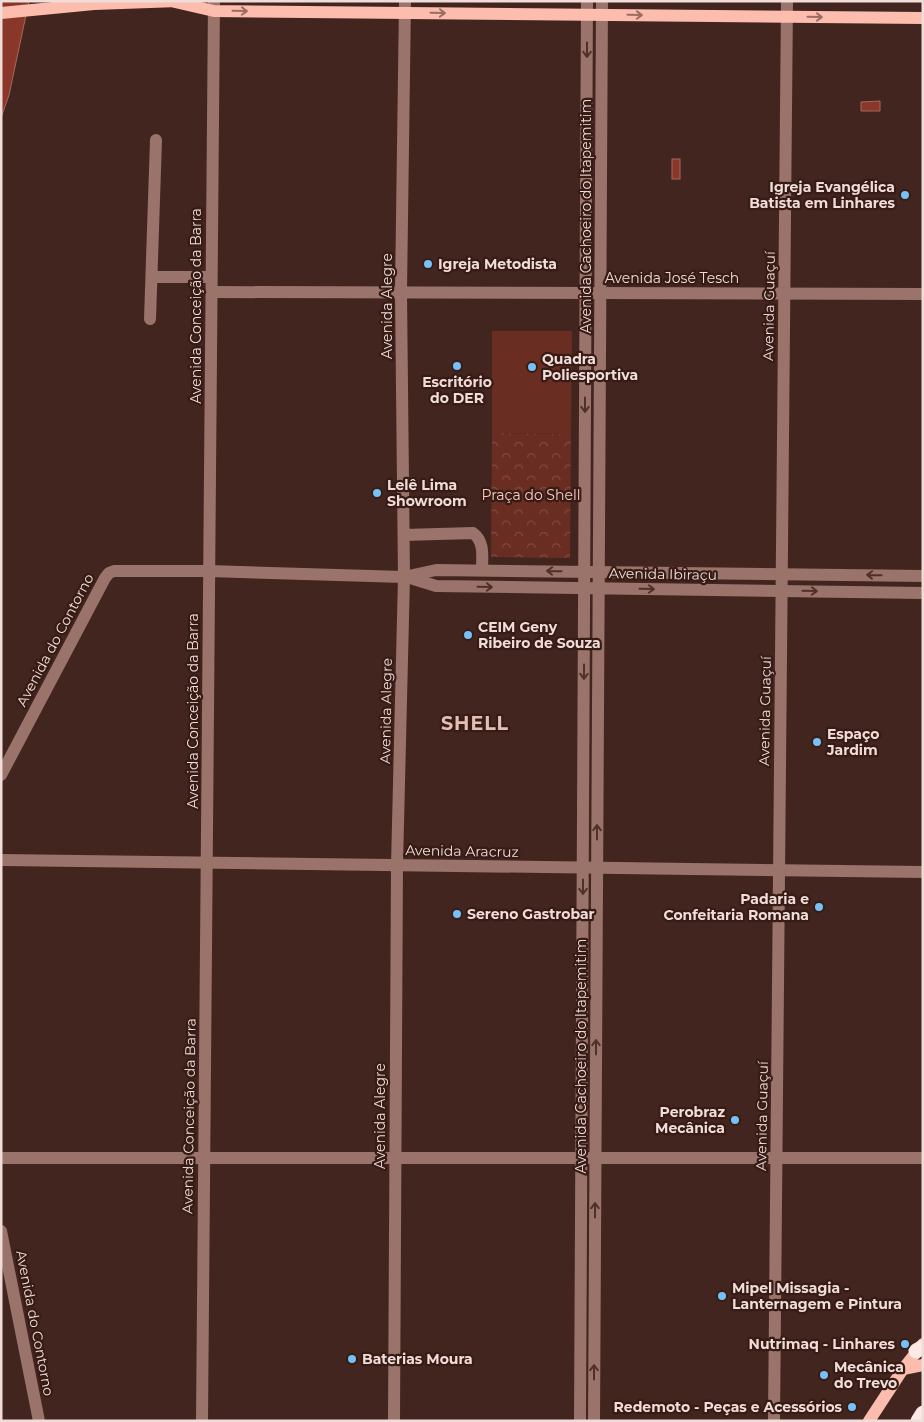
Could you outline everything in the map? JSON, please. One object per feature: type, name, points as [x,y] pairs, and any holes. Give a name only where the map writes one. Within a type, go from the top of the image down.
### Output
[{"type":"highway","points":[[918,1421],[923,1413]]},
{"type":"main road","points":[[1,13],[94,4],[176,2],[214,6],[405,7],[602,15],[923,18]]},
{"type":"main road","points":[[869,1421],[903,1369],[921,1352]]},
{"type":"street","points":[[580,1421],[587,1]]},
{"type":"street","name":"Avenida Cachoeiro do Itapemitim","points":[[594,1421],[602,1]]},
{"type":"street","name":"Avenida Guaçuí","points":[[774,1421],[787,1]]},
{"type":"street","name":"Avenida Conceição da Barra","points":[[202,1421],[214,6]]},
{"type":"street","name":"Avenida Alegre","points":[[394,1421],[397,865],[404,577],[401,292],[405,7]]},
{"type":"street","points":[[150,319],[156,140]]},
{"type":"street","points":[[152,276],[211,277]]},
{"type":"street","name":"Avenida José Tesch","points":[[211,292],[923,294]]},
{"type":"street","points":[[404,535],[473,534],[479,538],[482,545],[482,570]]},
{"type":"street","name":"Avenida Ibiraçu","points":[[404,577],[436,570],[923,576]]},
{"type":"street","name":"Avenida Ibiraçu","points":[[109,573],[209,571],[404,577],[436,586],[923,593]]},
{"type":"street","name":"Avenida do Contorno","points":[[1,775],[109,573]]},
{"type":"street","name":"Avenida Aracruz","points":[[1,860],[923,872]]},
{"type":"street","points":[[1,1158],[923,1158]]},
{"type":"street","name":"Avenida do Contorno","points":[[1,1231],[39,1421]]},
{"type":"green space","name":"Quadra Poliesportiva","points":[[492,331],[572,331],[571,434],[492,433]]},
{"type":"green space","name":"Praça do Shell","points":[[492,433],[571,434],[570,558],[491,557]]},
{"type":"shaded area","points":[[1,1],[29,1],[9,95],[1,118]]},
{"type":"shaded area","points":[[880,101],[880,111],[861,111],[861,102]]},
{"type":"shaded area","points":[[672,159],[680,159],[680,179],[672,179]]},
{"type":"place","name":"Igreja Evangélica Batista em Linhares","points":[[905,195]]},
{"type":"place","name":"Igreja Metodista","points":[[428,264]]},
{"type":"place","name":"Escritório do DER","points":[[457,366]]},
{"type":"place","name":"Quadra Poliesportiva","points":[[532,367]]},
{"type":"place","name":"Lelê Lima Showroom","points":[[377,493]]},
{"type":"place","name":"CEIM Geny Ribeiro de Souza","points":[[468,635]]},
{"type":"place","name":"Espaço Jardim","points":[[817,742]]},
{"type":"place","name":"Padaria e Confeitaria Romana","points":[[819,907]]},
{"type":"place","name":"Sereno Gastrobar","points":[[457,914]]},
{"type":"place","name":"Perobraz Mecânica","points":[[735,1120]]},
{"type":"place","name":"Mipel Missagia - Lanternagem e Pintura","points":[[722,1296]]},
{"type":"place","name":"Nutrimaq - Linhares","points":[[905,1344]]},
{"type":"place","name":"Baterias Moura","points":[[352,1359]]},
{"type":"place","name":"Mecânica do Trevo","points":[[824,1375]]},
{"type":"place","name":"Redemoto - Peças e Acessórios","points":[[852,1407]]},
{"type":"district","name":"SHELL","points":[[475,723]]}]
